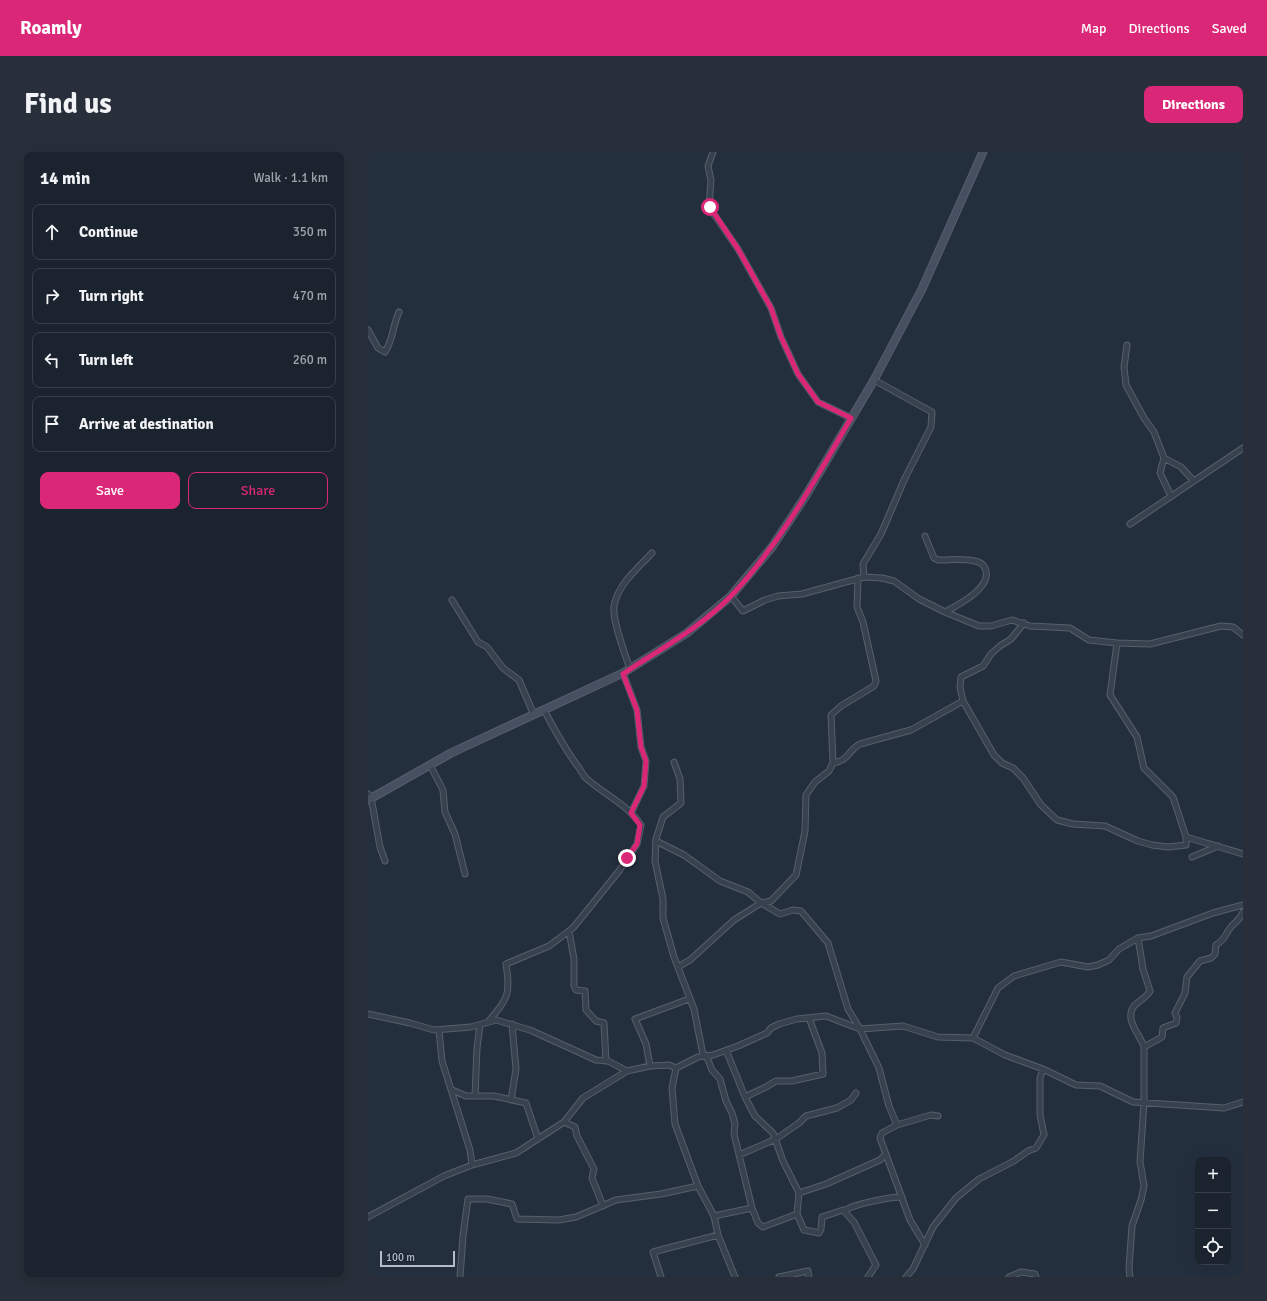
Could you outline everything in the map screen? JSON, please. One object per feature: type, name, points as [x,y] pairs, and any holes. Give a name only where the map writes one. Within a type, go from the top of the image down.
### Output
[{"type":"street","points":[[713,152],[708,166],[711,180],[710,207],[738,249],[768,302],[777,322],[781,337],[798,374],[818,402],[851,418]]},
{"type":"street","points":[[385,861],[380,847],[369,797],[451,753],[626,671],[687,633],[731,596],[776,541],[805,497],[874,380],[922,289],[983,152]]},
{"type":"street","points":[[368,330],[378,348],[386,352],[390,345],[394,324],[399,312]]},
{"type":"street","points":[[1127,345],[1124,367],[1126,385],[1144,418],[1154,432],[1164,458],[1160,473],[1171,496]]},
{"type":"street","points":[[678,967],[690,960],[734,920],[762,904],[771,901],[782,892],[796,875],[805,831],[806,795],[815,782],[829,771],[833,763],[831,715],[854,697],[874,686],[876,681],[863,622],[857,607],[863,564],[880,534],[904,478],[931,426],[932,412],[874,380]]},
{"type":"street","points":[[1130,524],[1243,448]]},
{"type":"street","points":[[1164,458],[1181,467],[1194,481]]},
{"type":"street","points":[[925,536],[934,558],[938,560],[977,561],[984,566],[986,571],[987,577],[981,587],[973,595],[945,612]]},
{"type":"street","points":[[631,813],[644,786],[646,761],[641,747],[637,710],[614,619],[614,606],[626,581],[652,553]]},
{"type":"street","points":[[731,596],[743,611],[765,600],[778,596],[802,594],[861,578],[882,578],[894,582],[919,599],[945,612],[979,626],[991,626],[1012,620],[1030,626],[1070,628],[1089,640],[1116,643],[1150,644],[1221,626],[1233,627],[1243,635]]},
{"type":"street","points":[[452,600],[475,638],[487,647],[503,668],[518,680],[534,714]]},
{"type":"street","points":[[1024,623],[1010,639],[991,654],[983,666],[961,677],[960,687],[963,701],[994,755],[1002,764],[1014,768],[1024,778],[1041,805],[1057,820],[1073,824],[1105,826],[1138,841],[1168,847],[1186,845],[1186,837],[1173,797],[1144,768],[1137,738],[1110,695],[1116,643]]},
{"type":"street","points":[[833,763],[844,761],[854,747],[860,744],[911,730],[963,701]]},
{"type":"street","points":[[488,1022],[506,1001],[508,994],[506,964],[549,946],[569,931],[619,871],[637,844],[640,825],[631,813],[585,778],[567,752],[544,710]]},
{"type":"street","points":[[674,762],[680,779],[679,792],[681,803],[663,817],[656,841],[655,861],[663,899],[662,918],[694,1009],[704,1055],[712,1070],[720,1079],[726,1101],[732,1113],[735,1124],[734,1134],[739,1155],[752,1208],[758,1222],[762,1227],[797,1214]]},
{"type":"street","points":[[430,765],[443,790],[445,812],[455,834],[465,874]]},
{"type":"street","points":[[1186,837],[1243,854]]},
{"type":"street","points":[[656,841],[684,855],[720,881],[748,892],[762,904],[780,914],[793,910],[801,911],[828,943],[848,1009],[860,1029],[879,1068],[888,1106],[897,1125]]},
{"type":"street","points":[[1192,857],[1218,846]]},
{"type":"street","points":[[973,1038],[998,988],[1014,976],[1061,962],[1088,967],[1098,965],[1109,960],[1119,949],[1138,938],[1151,936],[1213,913],[1243,904]]},
{"type":"street","points":[[1144,1047],[1162,1037],[1163,1028],[1176,1023],[1177,1018],[1175,1013],[1184,993],[1187,977],[1200,961],[1211,958],[1214,954],[1216,945],[1225,939],[1230,928],[1240,920],[1243,912]]},
{"type":"street","points":[[569,931],[574,954],[574,986],[576,990],[585,991],[586,1010],[596,1021],[604,1023],[606,1061]]},
{"type":"street","points":[[1130,1277],[1129,1268],[1132,1226],[1144,1186],[1140,1162],[1144,1103],[1144,1047],[1132,1025],[1131,1018],[1134,1007],[1150,991],[1143,969],[1138,938]]},
{"type":"street","points":[[650,1066],[646,1044],[635,1019],[689,998]]},
{"type":"street","points":[[368,1014],[439,1030],[480,1025],[496,1020],[530,1030],[596,1060],[606,1061],[627,1071]]},
{"type":"street","points":[[735,1277],[718,1235],[714,1216],[698,1186],[675,1124],[672,1088],[673,1074],[676,1068],[704,1055],[726,1050],[766,1033],[771,1028],[779,1024],[826,1016],[860,1029],[903,1026],[938,1037],[973,1038],[1005,1056],[1043,1069],[1076,1085],[1094,1085],[1133,1102],[1224,1108],[1243,1102]]},
{"type":"street","points":[[745,1097],[766,1088],[776,1081],[792,1082],[823,1074],[822,1053],[810,1018]]},
{"type":"street","points":[[511,1100],[516,1069],[512,1024]]},
{"type":"street","points":[[475,1096],[477,1048],[480,1025]]},
{"type":"street","points":[[439,1030],[442,1061],[470,1150],[472,1165]]},
{"type":"street","points":[[726,1050],[745,1097],[755,1116],[768,1126],[776,1139],[783,1161],[799,1193],[797,1214],[804,1230],[819,1232],[821,1229],[822,1217],[844,1211],[853,1206],[893,1197],[902,1197]]},
{"type":"street","points":[[368,1217],[444,1176],[472,1165],[516,1153],[564,1122],[583,1098],[627,1071],[650,1066],[669,1065],[676,1068]]},
{"type":"street","points":[[906,1277],[913,1269],[933,1227],[956,1198],[978,1179],[1036,1148],[1044,1135],[1040,1115],[1040,1078],[1043,1069]]},
{"type":"street","points":[[452,1090],[466,1096],[494,1096],[526,1103],[538,1139]]},
{"type":"street","points":[[739,1155],[776,1139],[799,1123],[806,1116],[837,1108],[851,1100],[856,1093]]},
{"type":"street","points":[[924,1245],[910,1220],[880,1138],[882,1133],[897,1125],[931,1115],[938,1116]]},
{"type":"street","points":[[564,1122],[575,1127],[577,1136],[594,1169],[592,1178],[603,1206]]},
{"type":"street","points":[[799,1193],[826,1184],[880,1160],[886,1154]]},
{"type":"street","points":[[460,1277],[468,1199],[487,1199],[512,1204],[517,1219],[559,1220],[576,1217],[616,1200],[661,1194],[698,1186]]},
{"type":"street","points":[[714,1216],[752,1208]]},
{"type":"street","points":[[844,1211],[854,1222],[876,1265],[868,1277]]},
{"type":"street","points":[[662,1277],[653,1252],[718,1235]]},
{"type":"street","points":[[779,1277],[808,1271],[809,1277]]},
{"type":"street","points":[[1009,1277],[1026,1272],[1035,1274],[1036,1277]]},
{"type":"route","points":[[627,858],[637,844],[640,825],[631,813],[644,786],[647,770],[646,761],[641,747],[637,710],[623,674],[687,633],[731,596],[772,547],[805,497],[851,418],[818,402],[798,374],[781,337],[771,308],[752,272],[710,207]]}]
